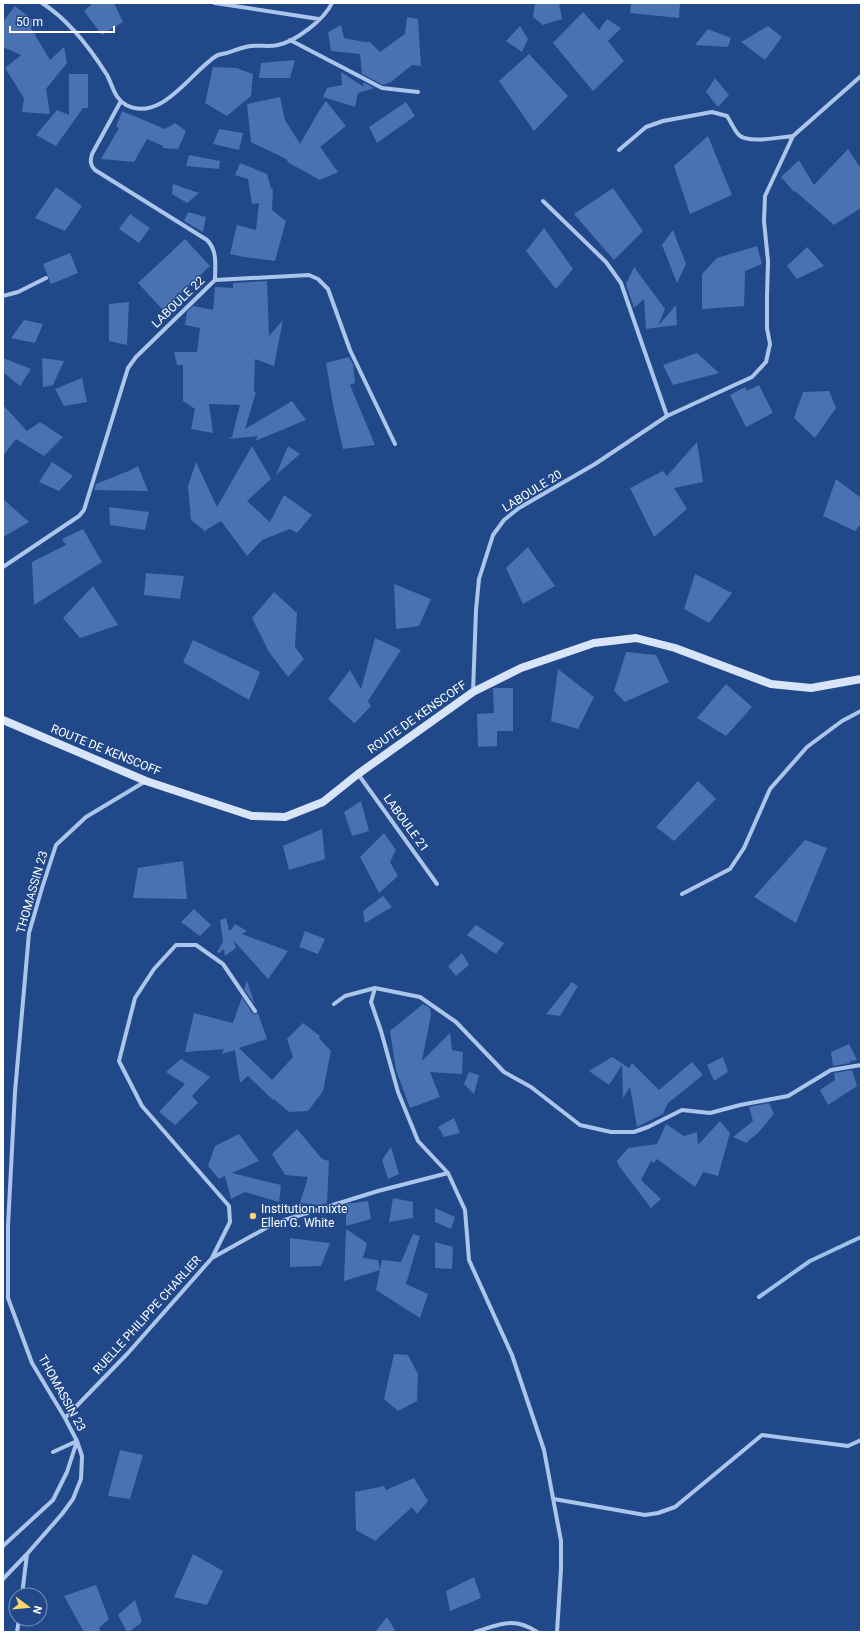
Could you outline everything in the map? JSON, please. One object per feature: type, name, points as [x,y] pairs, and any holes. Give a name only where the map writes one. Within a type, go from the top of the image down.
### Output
[{"type":"main road","name":"ROUTE DE KENSCOFF","points":[[3,720],[146,781],[252,816],[285,817],[323,802],[358,774],[473,692],[521,668],[594,643],[636,638],[675,648],[771,684],[812,688],[861,679]]},
{"type":"street","points":[[42,3],[51,9],[82,39],[108,76],[118,99],[136,109],[150,109],[162,103],[186,84],[216,56],[250,46],[278,45],[290,40],[312,27],[332,3]]},
{"type":"street","points":[[215,3],[319,19]]},
{"type":"street","points":[[290,40],[382,88],[418,92]]},
{"type":"street","points":[[619,150],[646,128],[663,121],[712,112],[727,116],[739,135],[744,138],[754,140],[793,136],[861,76]]},
{"type":"street","points":[[121,101],[92,154],[90,160],[91,166],[95,170],[207,240],[215,250],[215,280]]},
{"type":"street","name":"LABOULE 20","points":[[473,692],[476,610],[479,579],[493,535],[504,520],[519,508],[595,464],[618,447],[667,416],[752,377],[766,362],[770,344],[767,328],[768,261],[764,221],[765,196],[793,136]]},
{"type":"street","points":[[543,201],[606,262],[621,283],[667,416]]},
{"type":"street","name":"LABOULE 22","points":[[3,567],[79,516],[84,510],[122,381],[128,368],[136,357],[215,280],[310,275],[318,279],[328,288],[350,350],[395,444]]},
{"type":"street","points":[[3,296],[18,292],[46,278]]},
{"type":"street","points":[[682,894],[730,869],[744,848],[770,789],[807,747],[842,721],[861,711]]},
{"type":"street","name":"LABOULE 21","points":[[358,774],[437,884]]},
{"type":"street","name":"THOMASSIN 23","points":[[3,1579],[62,1514],[73,1499],[81,1479],[82,1456],[77,1441],[65,1418],[32,1363],[8,1298],[8,1226],[15,1092],[28,934],[56,845],[86,817],[146,781]]},
{"type":"street","points":[[212,1258],[230,1222],[229,1206],[142,1106],[119,1061],[135,998],[154,969],[176,945],[196,945],[222,964],[255,1011]]},
{"type":"street","points":[[374,988],[370,1002],[381,1031],[398,1092],[418,1141],[448,1173],[465,1210],[469,1260],[512,1355],[544,1450],[561,1541],[562,1569],[557,1632]]},
{"type":"street","points":[[334,1004],[345,996],[374,988],[420,997],[456,1022],[504,1072],[531,1087],[580,1126],[611,1132],[634,1132],[648,1127],[682,1110],[710,1113],[740,1105],[788,1096],[831,1070],[861,1065]]},
{"type":"street","name":"RUELLE PHILIPPE CHARLIER","points":[[65,1418],[128,1353],[212,1258],[275,1223],[378,1190],[448,1173]]},
{"type":"street","points":[[554,1499],[645,1514],[658,1513],[675,1506],[762,1435],[848,1446],[861,1440]]},
{"type":"street","points":[[53,1452],[77,1441]]},
{"type":"street","points":[[3,1546],[53,1500],[67,1472],[77,1441]]},
{"type":"street","points":[[23,1587],[27,1554]]},
{"type":"street","points":[[475,1632],[507,1622],[521,1624],[537,1632]]},
{"type":"building","points":[[93,3],[114,3],[123,22],[102,35],[84,11]]},
{"type":"building","points":[[535,3],[559,3],[562,19],[543,25],[533,17]]},
{"type":"building","points":[[631,3],[680,3],[679,18],[630,13]]},
{"type":"building","points":[[15,6],[34,21],[31,28],[50,60],[64,47],[67,63],[46,89],[50,114],[22,112],[24,98],[5,68],[21,55],[3,47],[3,22]]},
{"type":"building","points":[[583,12],[599,30],[607,19],[621,28],[608,41],[624,61],[593,91],[553,43]]},
{"type":"building","points":[[407,17],[418,19],[421,66],[412,65],[391,82],[383,85],[362,74],[360,54],[331,51],[328,32],[341,25],[344,38],[370,42],[380,52],[405,34]]},
{"type":"building","points":[[520,26],[528,39],[522,52],[506,41]]},
{"type":"building","points":[[768,26],[782,37],[765,60],[741,42]]},
{"type":"building","points":[[708,29],[731,38],[728,47],[695,45]]},
{"type":"building","points":[[529,54],[568,96],[534,131],[499,81]]},
{"type":"building","points":[[295,60],[290,78],[259,78],[261,63]]},
{"type":"building","points":[[213,67],[236,68],[253,74],[251,96],[227,116],[205,103]]},
{"type":"building","points":[[341,72],[364,87],[363,82],[374,88],[358,93],[355,107],[323,97],[327,88],[342,85]]},
{"type":"building","points":[[69,74],[88,74],[88,108],[83,108],[56,146],[36,135],[57,110],[69,115]]},
{"type":"building","points":[[715,78],[729,95],[718,107],[706,92]]},
{"type":"building","points":[[280,97],[285,120],[300,144],[326,101],[346,126],[320,147],[338,172],[320,180],[289,163],[286,159],[251,142],[247,104]]},
{"type":"building","points":[[406,102],[415,116],[377,143],[369,127]]},
{"type":"building","points":[[122,111],[165,129],[175,123],[186,131],[178,149],[163,148],[163,146],[147,139],[134,162],[101,159],[119,128],[116,127]]},
{"type":"building","points":[[219,129],[243,133],[239,150],[213,144]]},
{"type":"building","points":[[708,136],[732,195],[690,214],[674,166]]},
{"type":"building","points":[[848,149],[861,169],[861,208],[834,225],[795,191],[794,192],[781,177],[799,160],[814,185]]},
{"type":"building","points":[[189,155],[220,161],[219,169],[186,166]]},
{"type":"building","points":[[240,163],[267,174],[271,189],[273,189],[272,210],[286,221],[275,261],[230,254],[237,225],[256,230],[259,203],[252,204],[248,179],[235,175]]},
{"type":"building","points":[[173,184],[199,193],[187,203],[172,194]]},
{"type":"building","points":[[56,187],[82,206],[65,231],[35,218]]},
{"type":"building","points":[[613,188],[643,231],[614,260],[574,214]]},
{"type":"building","points":[[188,212],[206,217],[203,232],[184,221]]},
{"type":"building","points":[[130,214],[150,228],[139,243],[119,229]]},
{"type":"building","points":[[544,228],[573,269],[556,289],[526,251]]},
{"type":"building","points":[[673,230],[686,264],[677,283],[662,245]]},
{"type":"building","points":[[185,239],[210,266],[163,310],[138,283]]},
{"type":"building","points":[[757,246],[762,264],[745,271],[744,306],[702,309],[702,274],[717,258]]},
{"type":"building","points":[[807,247],[824,266],[797,279],[787,266]]},
{"type":"building","points":[[70,253],[78,273],[51,284],[43,264]]},
{"type":"building","points":[[634,267],[665,309],[658,326],[676,305],[677,325],[646,329],[644,299],[634,308],[626,284]]},
{"type":"building","points":[[267,281],[269,336],[283,320],[274,366],[255,359],[254,392],[256,392],[245,429],[292,401],[306,420],[255,441],[258,436],[228,439],[232,437],[240,405],[209,404],[213,433],[191,429],[195,409],[183,401],[183,365],[177,365],[174,352],[197,352],[200,328],[185,325],[187,312],[193,306],[213,310],[215,287],[233,288],[233,283]]},
{"type":"building","points":[[129,302],[127,345],[109,341],[109,304]]},
{"type":"building","points":[[24,320],[43,324],[35,343],[11,338]]},
{"type":"building","points":[[697,353],[719,373],[673,385],[663,365]]},
{"type":"building","points":[[349,357],[353,364],[355,383],[350,385],[375,445],[343,449],[333,405],[326,363]]},
{"type":"building","points":[[3,358],[31,369],[20,386],[3,372]]},
{"type":"building","points":[[42,358],[64,361],[53,385],[43,387]]},
{"type":"building","points":[[82,378],[87,402],[64,406],[55,389]]},
{"type":"building","points":[[759,385],[773,413],[746,427],[730,395],[745,387],[747,391]]},
{"type":"building","points":[[829,391],[836,408],[815,438],[794,418],[803,392]]},
{"type":"building","points":[[3,405],[27,431],[40,422],[63,437],[44,456],[16,439],[3,456]]},
{"type":"building","points":[[697,442],[703,482],[674,488],[687,509],[654,537],[630,488],[663,471],[667,476]]},
{"type":"building","points":[[252,446],[271,479],[247,501],[270,522],[284,495],[312,515],[297,533],[290,529],[262,540],[247,556],[221,521],[203,532],[204,530],[191,520],[188,486],[196,462],[217,507]]},
{"type":"building","points":[[288,446],[300,454],[276,475]]},
{"type":"building","points":[[52,462],[73,476],[59,491],[39,482]]},
{"type":"building","points":[[138,466],[148,491],[94,490],[96,484]]},
{"type":"building","points":[[836,479],[861,498],[861,524],[855,531],[823,516]]},
{"type":"building","points":[[3,499],[29,522],[3,537]]},
{"type":"building","points":[[109,507],[149,512],[145,530],[110,525]]},
{"type":"building","points":[[83,529],[102,562],[34,605],[32,562],[66,545],[62,539]]},
{"type":"building","points":[[528,547],[555,586],[523,604],[506,568]]},
{"type":"building","points":[[146,573],[184,576],[180,599],[144,595]]},
{"type":"building","points":[[695,574],[732,593],[709,623],[684,609]]},
{"type":"building","points":[[394,584],[431,599],[419,626],[396,629]]},
{"type":"building","points":[[93,586],[118,625],[80,638],[63,618]]},
{"type":"building","points":[[274,592],[297,613],[295,647],[304,659],[288,677],[269,652],[252,618]]},
{"type":"building","points":[[375,638],[401,650],[368,701],[371,706],[354,723],[328,699],[350,670],[361,689]]},
{"type":"building","points":[[193,640],[260,672],[249,700],[183,662]]},
{"type":"building","points":[[626,652],[656,655],[669,682],[625,702],[614,691]]},
{"type":"building","points":[[558,669],[594,697],[578,729],[551,721]]},
{"type":"building","points":[[726,684],[752,707],[726,736],[697,718]]},
{"type":"building","points":[[493,688],[513,688],[513,731],[497,731],[497,746],[478,747],[477,714],[494,713]]},
{"type":"building","points":[[698,781],[716,799],[674,841],[656,827]]},
{"type":"building","points":[[361,801],[369,831],[352,836],[344,812]]},
{"type":"building","points":[[322,829],[325,859],[289,870],[283,846]]},
{"type":"building","points":[[384,833],[396,850],[390,862],[398,876],[379,893],[360,857]]},
{"type":"building","points":[[805,840],[827,848],[796,923],[754,897]]},
{"type":"building","points":[[183,861],[187,899],[133,898],[138,868]]},
{"type":"building","points":[[383,896],[392,907],[365,923],[363,911]]},
{"type":"building","points":[[194,909],[211,925],[200,936],[181,922]]},
{"type":"building","points":[[226,918],[229,930],[231,930],[235,924],[247,931],[242,934],[288,951],[268,979],[234,941],[236,948],[225,956],[224,949],[219,953],[217,952],[223,942],[220,920]]},
{"type":"building","points":[[476,925],[504,943],[496,954],[467,935]]},
{"type":"building","points":[[305,931],[325,939],[318,954],[299,947]]},
{"type":"building","points":[[462,953],[469,965],[456,976],[448,966]]},
{"type":"building","points":[[247,981],[255,1005],[244,989]]},
{"type":"building","points":[[572,982],[578,986],[560,1016],[546,1014]]},
{"type":"building","points":[[242,997],[252,1013],[258,1013],[267,1039],[239,1048],[272,1080],[293,1057],[287,1039],[303,1023],[320,1036],[319,1038],[331,1051],[323,1091],[308,1111],[289,1112],[274,1099],[273,1100],[248,1076],[240,1083],[235,1050],[222,1054],[224,1049],[185,1052],[194,1013],[233,1023]]},
{"type":"building","points":[[423,1004],[430,1008],[431,1015],[422,1061],[450,1033],[452,1050],[463,1052],[462,1074],[430,1072],[440,1097],[410,1108],[396,1070],[390,1031]]},
{"type":"building","points":[[849,1044],[857,1060],[850,1061],[850,1063],[833,1066],[831,1052]]},
{"type":"building","points":[[612,1057],[629,1068],[632,1063],[659,1090],[692,1062],[703,1075],[668,1103],[663,1114],[637,1127],[630,1087],[623,1098],[622,1065],[609,1085],[589,1071]]},
{"type":"building","points":[[723,1057],[728,1072],[714,1081],[707,1065]]},
{"type":"building","points":[[181,1059],[210,1077],[192,1096],[198,1103],[175,1125],[159,1112],[185,1084],[166,1072]]},
{"type":"building","points":[[852,1070],[857,1086],[828,1105],[820,1090],[835,1080],[834,1073]]},
{"type":"building","points":[[469,1072],[479,1075],[474,1094],[464,1084]]},
{"type":"building","points":[[769,1103],[774,1114],[758,1133],[746,1143],[733,1137],[753,1121],[749,1107]]},
{"type":"building","points":[[454,1118],[460,1133],[444,1137],[438,1127]]},
{"type":"building","points":[[720,1121],[730,1133],[718,1176],[703,1172],[695,1187],[657,1159],[654,1163],[651,1161],[641,1180],[661,1199],[651,1208],[619,1166],[617,1161],[628,1148],[657,1144],[666,1124],[684,1136],[697,1132],[698,1145]]},
{"type":"building","points":[[297,1129],[322,1159],[329,1161],[327,1203],[320,1205],[300,1203],[308,1177],[285,1175],[272,1154]]},
{"type":"building","points":[[239,1134],[259,1161],[232,1173],[281,1185],[279,1202],[245,1192],[231,1199],[225,1176],[219,1179],[208,1166],[215,1146]]},
{"type":"building","points":[[391,1147],[399,1174],[388,1179],[382,1160]]},
{"type":"building","points":[[393,1198],[413,1202],[413,1218],[389,1222]]},
{"type":"building","points":[[368,1201],[371,1219],[346,1226],[346,1204]]},
{"type":"building","points":[[435,1208],[455,1217],[451,1229],[435,1222]]},
{"type":"building","points":[[346,1229],[367,1243],[363,1258],[378,1260],[380,1270],[344,1281]]},
{"type":"building","points":[[413,1234],[420,1236],[406,1284],[428,1294],[420,1318],[376,1290],[382,1260],[401,1262]]},
{"type":"building","points":[[290,1238],[330,1243],[321,1266],[290,1267]]},
{"type":"building","points":[[435,1242],[453,1247],[452,1269],[435,1268]]},
{"type":"building","points":[[394,1354],[408,1355],[418,1374],[417,1401],[398,1411],[384,1399]]},
{"type":"building","points":[[120,1450],[143,1455],[130,1499],[108,1496]]},
{"type":"building","points":[[414,1478],[428,1501],[417,1514],[412,1507],[375,1541],[356,1530],[355,1492],[384,1486],[386,1490]]},
{"type":"building","points":[[193,1554],[223,1571],[207,1605],[174,1597]]},
{"type":"building","points":[[474,1577],[481,1598],[450,1611],[446,1591]]},
{"type":"building","points":[[96,1585],[109,1619],[99,1628],[101,1632],[84,1632],[64,1596]]},
{"type":"building","points":[[135,1600],[142,1622],[127,1632],[118,1615]]},
{"type":"building","points":[[387,1617],[396,1632],[375,1632]]},
{"type":"waterway","points":[[759,1297],[810,1261],[861,1237]]},
{"type":"place","name":"Institution mixte Ellen G. White","points":[[253,1216]]}]
